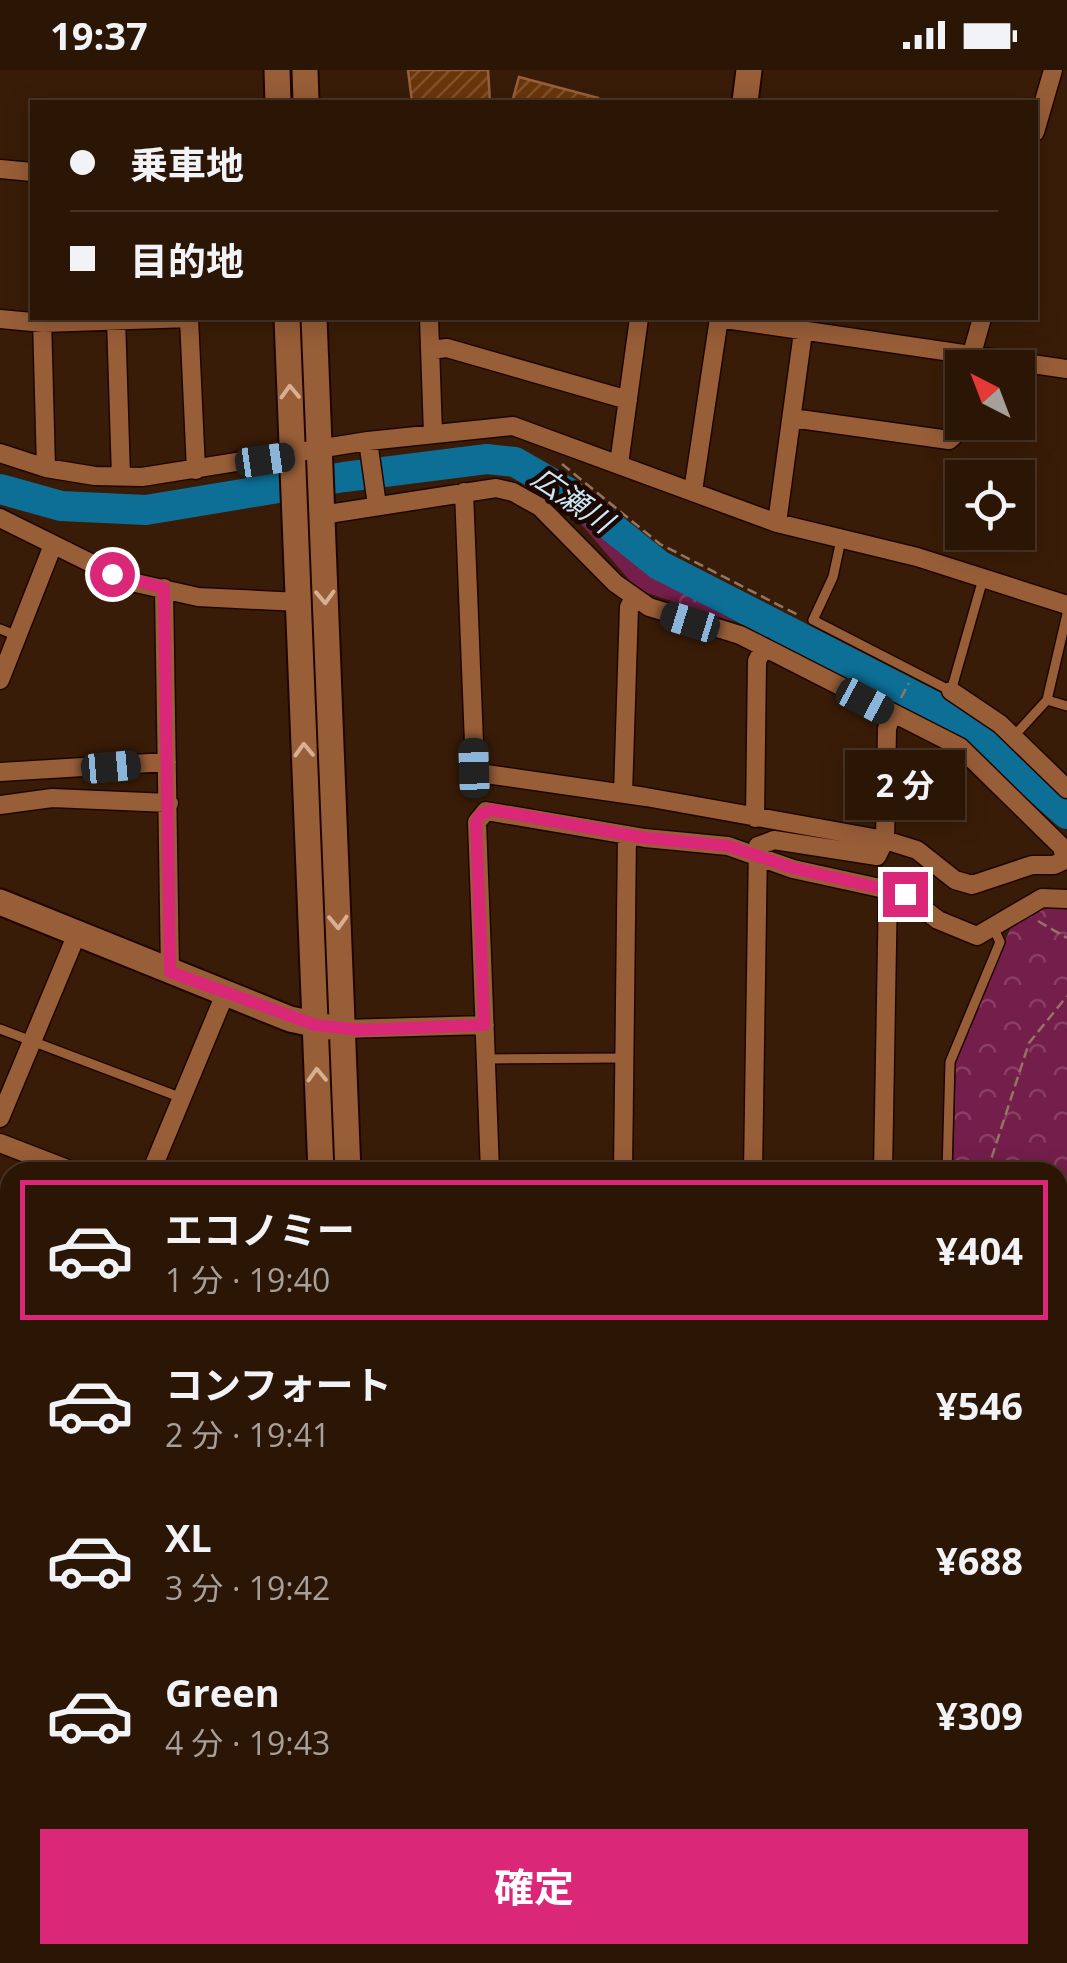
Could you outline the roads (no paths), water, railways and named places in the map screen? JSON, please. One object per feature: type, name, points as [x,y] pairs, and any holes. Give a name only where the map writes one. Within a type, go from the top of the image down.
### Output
[{"type":"street","points":[[277,70],[278,100]]},
{"type":"street","points":[[304,70],[306,100]]},
{"type":"street","points":[[745,100],[749,70]]},
{"type":"street","points":[[1038,122],[1053,70]]},
{"type":"street","points":[[0,170],[30,172]]},
{"type":"street","points":[[0,320],[43,320],[46,468]]},
{"type":"street","points":[[116,320],[121,477]]},
{"type":"street","points":[[188,320],[196,470]]},
{"type":"street","points":[[287,320],[320,1162]]},
{"type":"street","points":[[314,320],[348,1162]]},
{"type":"street","points":[[429,320],[432,434]]},
{"type":"street","points":[[618,464],[640,320]]},
{"type":"street","points":[[693,491],[718,320]]},
{"type":"street","points":[[730,320],[945,357]]},
{"type":"street","points":[[972,350],[981,320]]},
{"type":"street","points":[[777,523],[803,332]]},
{"type":"street","points":[[430,350],[447,348],[628,400]]},
{"type":"street","points":[[1035,366],[1067,369]]},
{"type":"street","points":[[792,418],[945,439]]},
{"type":"street","points":[[0,453],[46,468],[121,477],[319,458],[432,434],[512,426],[777,523],[918,557],[1067,605]]},
{"type":"street","points":[[369,450],[376,499]]},
{"type":"street","points":[[321,508],[496,488],[526,498],[634,598],[666,614],[764,646],[960,748],[1062,847],[1066,857],[1059,864],[1032,865],[972,885],[956,880],[917,850],[885,840],[623,794],[485,775],[474,768],[464,492]]},
{"type":"street","points":[[0,518],[128,581],[198,597],[298,602]]},
{"type":"street","points":[[0,680],[9,633],[53,546]]},
{"type":"street","points":[[164,588],[170,972]]},
{"type":"street","points":[[623,794],[629,606],[634,598]]},
{"type":"street","points":[[755,818],[758,661],[764,646]]},
{"type":"street","points":[[950,691],[1014,736],[1067,789]]},
{"type":"street","points":[[754,1162],[755,856],[766,840],[872,858],[881,853],[893,712]]},
{"type":"street","points":[[0,772],[168,762]]},
{"type":"street","points":[[0,805],[52,798],[169,803]]},
{"type":"street","points":[[490,1162],[478,817],[492,810],[627,835],[721,844],[793,868],[902,893],[938,920],[972,934],[993,927],[1042,898],[1067,900]]},
{"type":"street","points":[[623,1162],[627,835]]},
{"type":"street","points":[[883,1162],[888,888]]},
{"type":"street","points":[[0,902],[76,936],[315,1025],[342,1029],[484,1025]]},
{"type":"street","points":[[0,1118],[76,936]]},
{"type":"street","points":[[156,1162],[225,994]]},
{"type":"street","points":[[0,1143],[49,1162]]},
{"type":"lane","points":[[841,540],[833,577],[814,620],[950,691],[983,579]]},
{"type":"lane","points":[[1014,736],[1047,700],[1067,614]]},
{"type":"lane","points":[[1047,700],[1067,706]]},
{"type":"lane","points":[[948,1162],[950,1062],[1000,942],[993,927]]},
{"type":"lane","points":[[0,1028],[182,1098]]},
{"type":"lane","points":[[486,1059],[624,1058]]},
{"type":"waterway","name":"広瀬川","points":[[0,489],[61,506],[146,510],[344,477],[487,459],[515,462],[569,493],[659,565],[959,719],[1067,814]]}]
